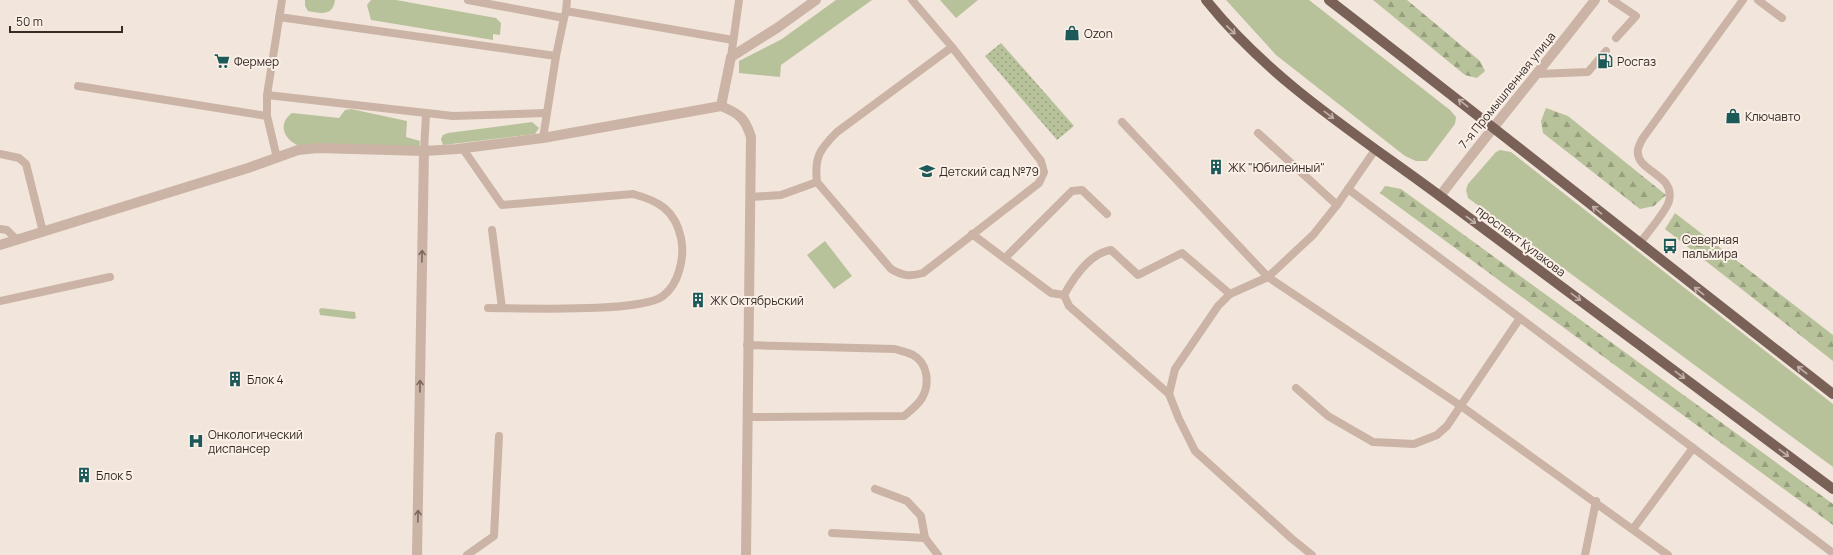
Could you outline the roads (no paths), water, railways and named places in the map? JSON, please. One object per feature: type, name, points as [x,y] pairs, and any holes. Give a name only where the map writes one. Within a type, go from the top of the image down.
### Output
[{"type":"main road","name":"проспект Кулакова","points":[[1206,0],[1226,24],[1277,74],[1376,150],[1833,489]]},
{"type":"main road","points":[[1329,0],[1493,126],[1639,244],[1833,394]]},
{"type":"street","points":[[722,106],[732,57],[777,28],[816,0]]},
{"type":"street","name":"7-я Промышленная улица","points":[[1440,196],[1493,126],[1537,74],[1595,0]]},
{"type":"street","points":[[0,245],[277,158],[298,150],[318,148],[424,151],[463,149],[543,138],[722,106],[737,112],[747,123],[751,137],[747,345],[746,555]]},
{"type":"street","points":[[417,555],[424,151]]},
{"type":"lane","points":[[277,158],[267,116],[267,95],[282,0]]},
{"type":"lane","points":[[468,0],[733,40]]},
{"type":"lane","points":[[543,138],[556,56],[568,0]]},
{"type":"lane","points":[[732,57],[738,0]]},
{"type":"lane","points":[[912,0],[952,47],[1041,161],[1044,172],[1039,183],[923,272],[912,276],[901,275],[891,269],[818,182],[815,165],[824,145],[833,136],[952,47]]},
{"type":"lane","points":[[1612,0],[1636,16],[1616,38]]},
{"type":"lane","points":[[1639,244],[1669,202],[1671,190],[1665,181],[1641,162],[1638,150],[1643,138],[1743,0]]},
{"type":"lane","points":[[1758,0],[1782,18]]},
{"type":"lane","points":[[279,16],[556,56]]},
{"type":"lane","points":[[1537,74],[1588,72],[1606,51]]},
{"type":"lane","points":[[78,86],[267,116]]},
{"type":"lane","points":[[267,95],[453,116],[546,113]]},
{"type":"lane","points":[[424,151],[426,114]]},
{"type":"lane","points":[[1122,122],[1268,276],[1461,406],[1596,501],[1668,555]]},
{"type":"lane","points":[[1258,134],[1337,205]]},
{"type":"lane","points":[[463,149],[502,205],[633,194],[652,199],[665,207],[676,222],[681,240],[680,261],[676,281],[663,296],[646,303],[610,307],[488,308]]},
{"type":"lane","points":[[1169,394],[1175,369],[1218,306],[1230,294],[1268,276],[1313,235],[1337,205],[1376,150]]},
{"type":"lane","points":[[0,154],[19,158],[26,164],[43,232]]},
{"type":"lane","points":[[751,197],[781,194],[818,182]]},
{"type":"lane","points":[[1348,189],[1833,553]]},
{"type":"lane","points":[[1005,258],[1072,191],[1082,190],[1107,214]]},
{"type":"lane","points":[[0,229],[7,230],[17,240]]},
{"type":"lane","points":[[492,230],[502,308]]},
{"type":"lane","points":[[972,234],[1051,293],[1064,295]]},
{"type":"lane","points":[[1064,295],[1073,279],[1100,252],[1112,250],[1138,275],[1182,253],[1230,294]]},
{"type":"lane","points":[[0,301],[110,277]]},
{"type":"lane","points":[[1064,295],[1069,306],[1169,394],[1179,420],[1195,451],[1291,538],[1312,555]]},
{"type":"lane","points":[[1296,388],[1328,416],[1373,442],[1414,444],[1436,436],[1447,426],[1520,318]]},
{"type":"lane","points":[[747,345],[895,349],[913,355],[917,358],[925,369],[926,377],[922,397],[904,416],[747,417]]},
{"type":"lane","points":[[467,555],[494,536],[499,436]]},
{"type":"lane","points":[[1633,529],[1693,448]]},
{"type":"lane","points":[[875,489],[907,501],[921,516],[925,538],[938,555]]},
{"type":"lane","points":[[1585,555],[1596,501]]},
{"type":"lane","points":[[832,534],[925,538]]},
{"type":"place","name":"Ozon","points":[[1072,33]]},
{"type":"place","name":"Фермер","points":[[222,61]]},
{"type":"place","name":"Росгаз","points":[[1605,61]]},
{"type":"place","name":"Ключавто","points":[[1733,116]]},
{"type":"place","name":"ЖК \"Юбилейный\"","points":[[1216,167]]},
{"type":"place","name":"Детский сад №79","points":[[927,171]]},
{"type":"place","name":"Северная пальмира","points":[[1670,246]]},
{"type":"place","name":"ЖК Октябрьский","points":[[698,300]]},
{"type":"place","name":"Блок 4","points":[[235,379]]},
{"type":"place","name":"Онкологический диспансер","points":[[196,441]]},
{"type":"place","name":"Блок 5","points":[[84,475]]}]
